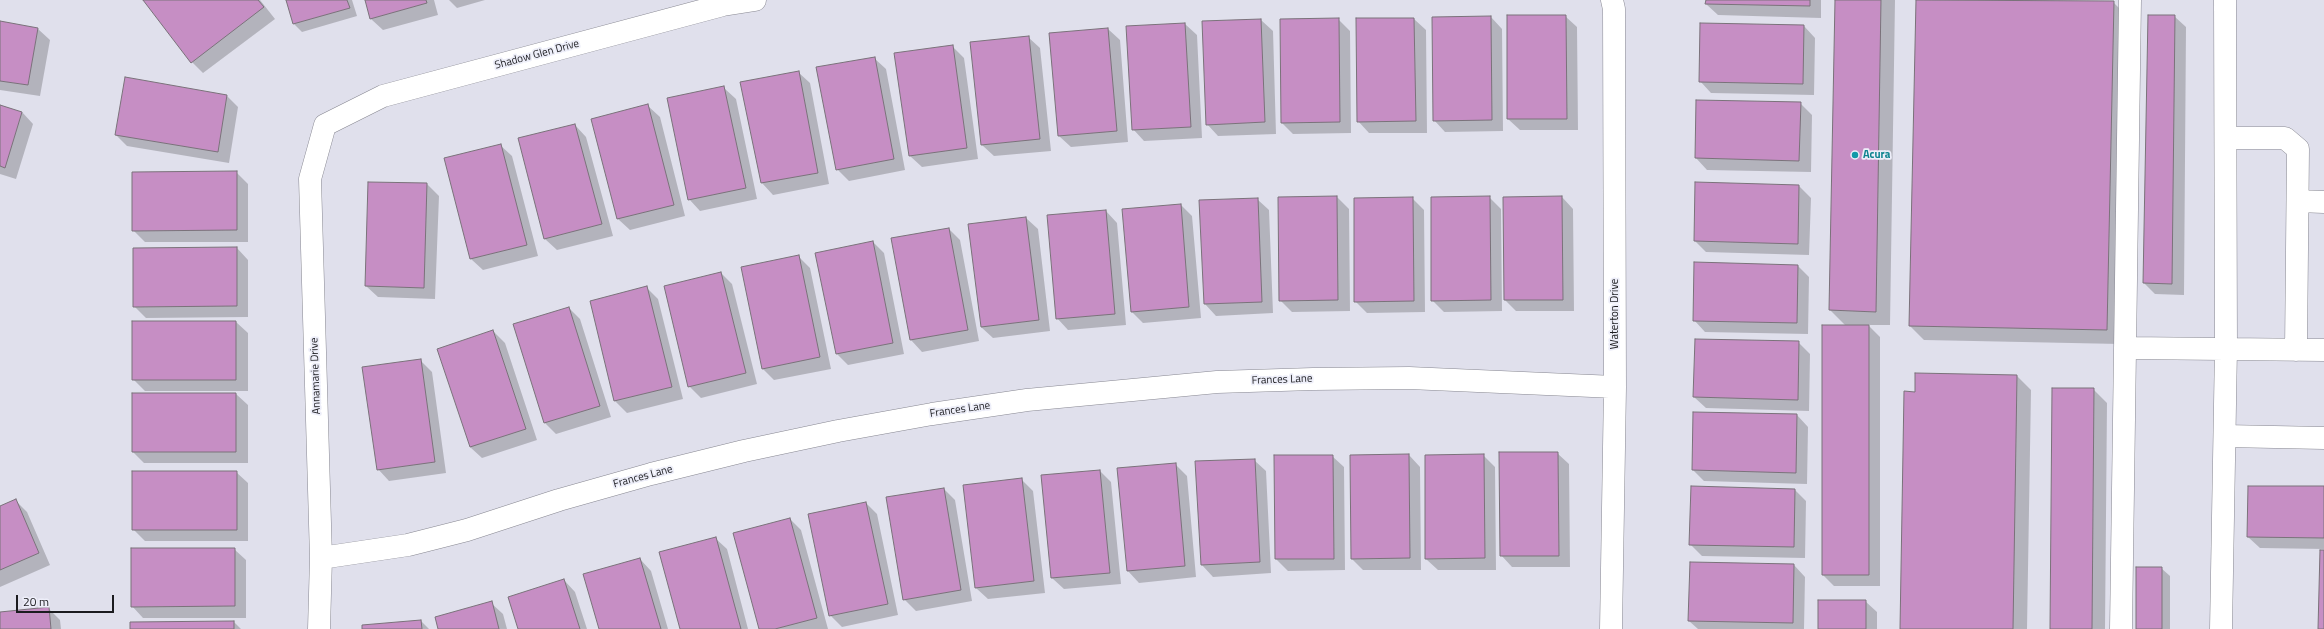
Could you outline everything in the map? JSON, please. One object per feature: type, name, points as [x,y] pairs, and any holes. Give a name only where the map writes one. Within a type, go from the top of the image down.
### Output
[{"type":"street","name":"Shadow Glen Drive","points":[[325,125],[383,96],[723,5],[755,0]]},
{"type":"street","name":"Waterton Drive","points":[[1611,629],[1615,387],[1614,9],[1612,0]]},
{"type":"street","points":[[2121,629],[2130,0]]},
{"type":"street","points":[[2221,629],[2226,348],[2225,0]]},
{"type":"street","name":"Annamarie Drive","points":[[319,629],[321,558],[310,179],[325,125]]},
{"type":"street","points":[[2226,138],[2285,138],[2298,149],[2296,350]]},
{"type":"street","points":[[2298,202],[2324,202]]},
{"type":"street","points":[[2126,348],[2324,350]]},
{"type":"street","name":"Frances Lane","points":[[321,558],[408,545],[467,530],[558,500],[651,474],[744,451],[893,421],[1027,400],[1210,383],[1313,379],[1409,378],[1615,387]]},
{"type":"street","points":[[2225,436],[2324,438]]},
{"type":"building","points":[[143,0],[258,0],[264,7],[191,63]]},
{"type":"building","points":[[286,0],[347,0],[350,8],[293,24]]},
{"type":"building","points":[[365,0],[426,0],[427,3],[370,19]]},
{"type":"building","points":[[1706,0],[1810,0],[1810,6],[1705,4]]},
{"type":"building","name":"Acura","points":[[1835,0],[1881,0],[1876,312],[1829,310]]},
{"type":"building","points":[[1916,0],[2114,1],[2107,330],[1909,326]]},
{"type":"building","points":[[1507,15],[1566,15],[1567,119],[1507,119]]},
{"type":"building","points":[[2148,15],[2175,15],[2172,284],[2143,283]]},
{"type":"building","points":[[1491,16],[1492,120],[1433,121],[1432,17]]},
{"type":"building","points":[[1339,18],[1340,122],[1281,123],[1280,19]]},
{"type":"building","points":[[1356,18],[1414,18],[1416,121],[1357,122]]},
{"type":"building","points":[[1261,19],[1265,122],[1206,125],[1202,21]]},
{"type":"building","points":[[0,21],[38,28],[28,85],[0,81]]},
{"type":"building","points":[[1185,23],[1191,127],[1132,130],[1126,26]]},
{"type":"building","points":[[1700,23],[1804,25],[1803,84],[1699,82]]},
{"type":"building","points":[[1108,28],[1117,131],[1058,136],[1049,33]]},
{"type":"building","points":[[1029,36],[1040,139],[981,145],[970,42]]},
{"type":"building","points":[[953,45],[967,148],[909,156],[894,53]]},
{"type":"building","points":[[875,57],[894,159],[836,170],[816,67]]},
{"type":"building","points":[[799,71],[818,173],[761,183],[740,82]]},
{"type":"building","points":[[125,77],[227,95],[218,152],[115,135]]},
{"type":"building","points":[[724,86],[746,188],[688,200],[667,98]]},
{"type":"building","points":[[1696,100],[1801,102],[1799,161],[1695,158]]},
{"type":"building","points":[[648,104],[674,205],[617,219],[591,119]]},
{"type":"building","points":[[0,105],[22,112],[5,168],[0,166]]},
{"type":"building","points":[[575,124],[602,224],[544,239],[518,138]]},
{"type":"building","points":[[501,144],[527,245],[470,259],[444,158]]},
{"type":"building","points":[[237,171],[237,230],[132,231],[132,172]]},
{"type":"building","points":[[368,182],[427,183],[424,288],[365,286]]},
{"type":"building","points":[[1695,182],[1799,185],[1798,244],[1694,241]]},
{"type":"building","points":[[1337,196],[1338,300],[1279,301],[1278,197]]},
{"type":"building","points":[[1490,196],[1491,300],[1431,301],[1431,197]]},
{"type":"building","points":[[1562,196],[1563,300],[1504,300],[1503,197]]},
{"type":"building","points":[[1413,197],[1414,301],[1354,302],[1354,198]]},
{"type":"building","points":[[1258,198],[1262,302],[1204,304],[1199,200]]},
{"type":"building","points":[[1181,204],[1189,307],[1131,312],[1122,209]]},
{"type":"building","points":[[1106,210],[1115,314],[1056,319],[1047,215]]},
{"type":"building","points":[[1026,217],[1039,320],[981,327],[968,224]]},
{"type":"building","points":[[949,228],[968,330],[910,340],[891,238]]},
{"type":"building","points":[[873,241],[893,343],[836,354],[815,253]]},
{"type":"building","points":[[237,247],[237,306],[133,307],[133,248]]},
{"type":"building","points":[[799,255],[820,357],[762,369],[741,267]]},
{"type":"building","points":[[1694,262],[1798,265],[1797,323],[1693,321]]},
{"type":"building","points":[[721,272],[746,373],[688,387],[664,286]]},
{"type":"building","points":[[647,286],[672,387],[614,401],[590,301]]},
{"type":"building","points":[[569,307],[600,406],[544,423],[513,324]]},
{"type":"building","points":[[132,321],[236,321],[236,380],[132,380]]},
{"type":"building","points":[[1822,325],[1869,325],[1869,575],[1822,575]]},
{"type":"building","points":[[493,330],[526,429],[470,447],[437,349]]},
{"type":"building","points":[[1695,339],[1799,341],[1798,400],[1693,397]]},
{"type":"building","points":[[421,359],[435,462],[377,470],[362,367]]},
{"type":"building","points":[[1915,373],[2017,375],[2013,629],[1900,629],[1904,391],[1915,392]]},
{"type":"building","points":[[2052,388],[2094,388],[2092,629],[2050,629]]},
{"type":"building","points":[[132,393],[236,393],[236,452],[132,452]]},
{"type":"building","points":[[1693,412],[1797,414],[1796,473],[1692,470]]},
{"type":"building","points":[[1499,452],[1558,452],[1559,556],[1500,556]]},
{"type":"building","points":[[1409,454],[1410,558],[1351,559],[1350,455]]},
{"type":"building","points":[[1484,454],[1485,558],[1425,559],[1425,455]]},
{"type":"building","points":[[1274,455],[1333,455],[1334,559],[1275,559]]},
{"type":"building","points":[[1255,459],[1260,562],[1201,565],[1195,461]]},
{"type":"building","points":[[1176,463],[1185,566],[1127,571],[1117,468]]},
{"type":"building","points":[[1100,470],[1110,573],[1051,578],[1041,475]]},
{"type":"building","points":[[132,471],[237,471],[237,530],[132,530]]},
{"type":"building","points":[[1022,478],[1034,581],[975,588],[963,485]]},
{"type":"building","points":[[1691,486],[1795,489],[1794,547],[1689,545]]},
{"type":"building","points":[[2248,486],[2324,486],[2324,538],[2247,537]]},
{"type":"building","points":[[944,488],[961,590],[903,600],[886,497]]},
{"type":"building","points":[[16,499],[39,553],[0,570],[0,506]]},
{"type":"building","points":[[866,502],[888,604],[829,616],[808,514]]},
{"type":"building","points":[[790,518],[817,618],[775,629],[759,629],[733,533]]},
{"type":"building","points":[[716,537],[741,629],[680,629],[659,552]]},
{"type":"building","points":[[131,548],[235,548],[235,606],[131,607]]},
{"type":"building","points":[[2320,550],[2324,550],[2324,629],[2318,629]]},
{"type":"building","points":[[640,558],[661,629],[599,629],[583,574]]},
{"type":"building","points":[[1690,562],[1794,564],[1793,623],[1688,621]]},
{"type":"building","points":[[2136,567],[2162,567],[2162,629],[2136,629]]},
{"type":"building","points":[[564,579],[580,629],[518,629],[508,597]]},
{"type":"building","points":[[1818,600],[1866,600],[1866,629],[1818,629]]},
{"type":"building","points":[[492,601],[499,629],[438,629],[435,617]]},
{"type":"building","points":[[49,607],[51,629],[0,629],[0,612]]},
{"type":"building","points":[[421,620],[422,629],[362,629],[362,625]]},
{"type":"building","points":[[234,621],[234,629],[130,629],[130,622]]},
{"type":"place","name":"Acura","points":[[1855,155]]}]
